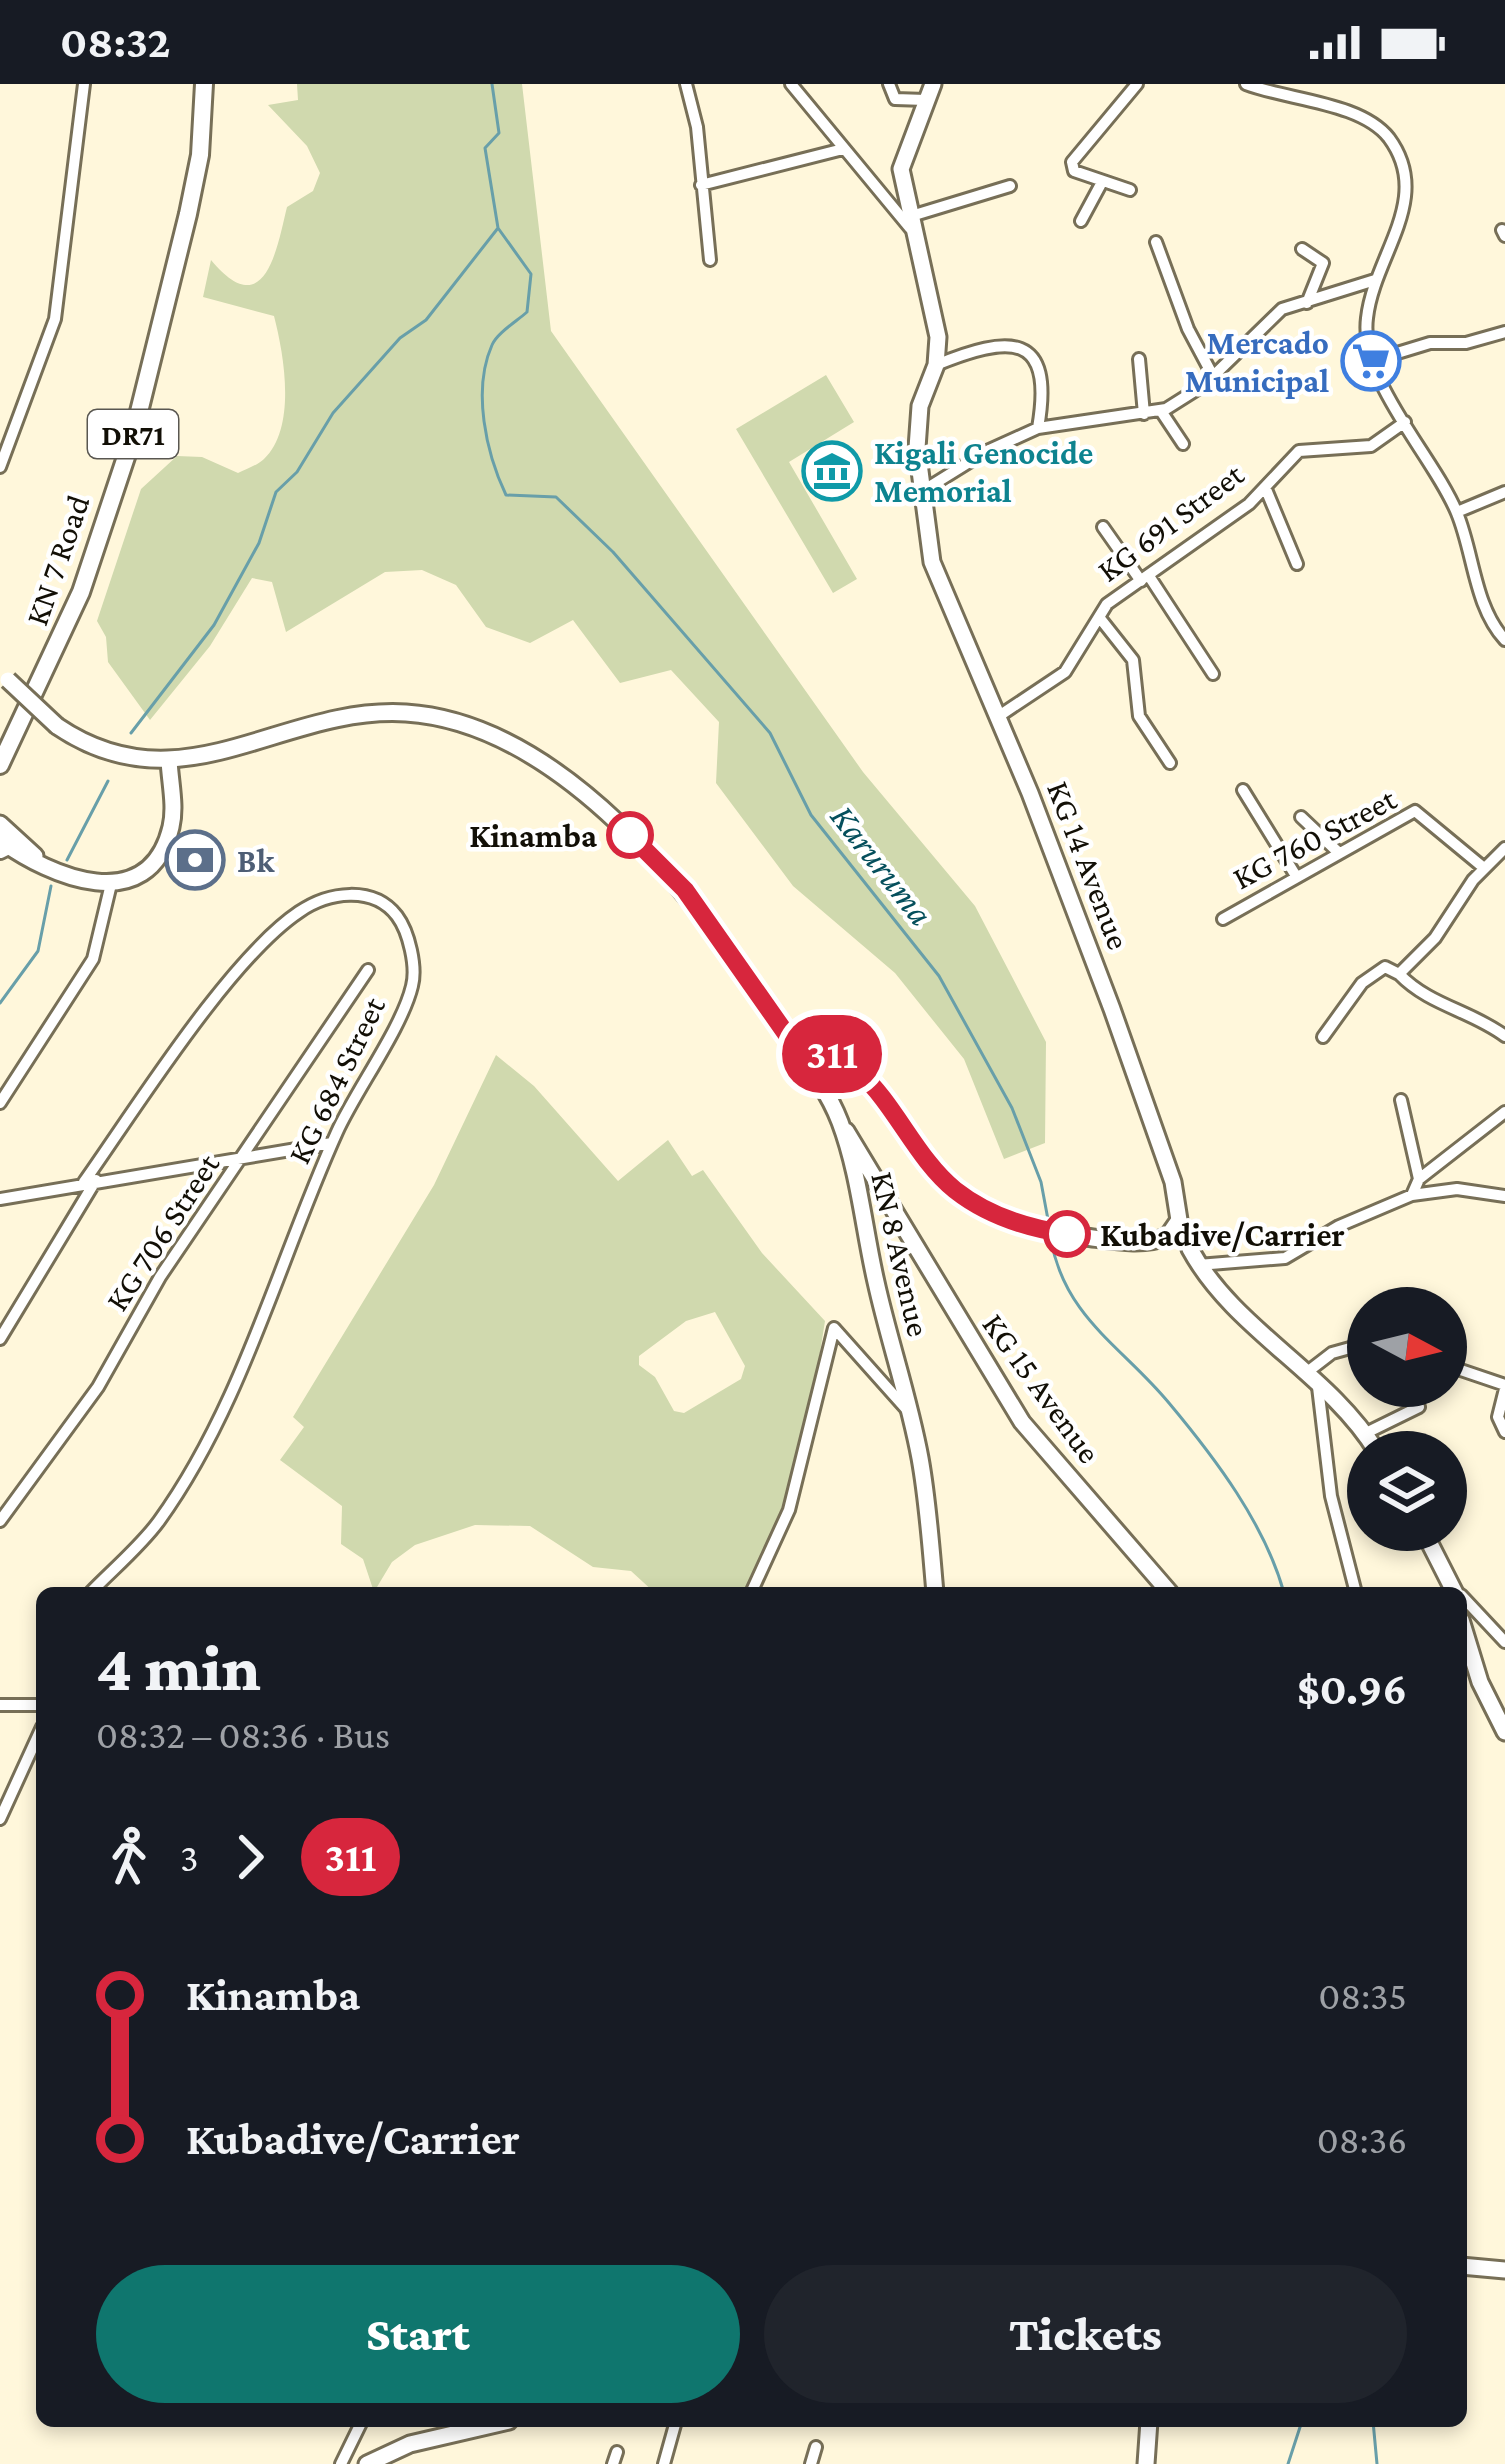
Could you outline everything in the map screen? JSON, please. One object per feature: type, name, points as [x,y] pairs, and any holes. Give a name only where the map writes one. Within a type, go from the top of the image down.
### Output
[{"type":"main road","name":"KN 7 Road","points":[[0,766],[81,592],[133,436],[188,214],[204,84]]},
{"type":"main road","name":"KG 14 Avenue","points":[[930,92],[901,170],[909,223],[935,313],[936,365],[920,406],[921,492],[936,581],[998,716],[1124,1043],[1173,1182],[1179,1220]]},
{"type":"main road","name":"KN 8 Avenue","points":[[4,675],[57,726],[97,749],[169,760],[223,754],[364,713],[431,716],[495,734],[652,855],[685,890],[794,1045],[840,1121],[920,1457],[934,1587]]},
{"type":"main road","points":[[3,845],[74,880],[112,884],[148,866],[163,848],[173,819],[169,760]]},
{"type":"main road","points":[[0,824],[37,859]]},
{"type":"main road","points":[[794,1045],[827,1051],[862,1074],[949,1183],[985,1209],[1035,1229],[1159,1240],[1179,1220]]},
{"type":"main road","name":"KG 15 Avenue","points":[[840,1121],[985,1368],[1022,1422],[1165,1587]]},
{"type":"main road","points":[[852,1174],[876,1178]]},
{"type":"main road","points":[[856,1192],[886,1198]]},
{"type":"main road","points":[[862,1214],[886,1198]]},
{"type":"main road","points":[[1194,1257],[1220,1294],[1361,1431]]},
{"type":"main road","points":[[1435,1551],[1454,1587]]},
{"type":"main road","points":[[1467,1640],[1480,1682],[1505,1732]]},
{"type":"main road","points":[[1467,2267],[1505,2270]]},
{"type":"main road","points":[[367,2464],[410,2444],[482,2427]]},
{"type":"main road","points":[[1146,2464],[1149,2427]]},
{"type":"street","points":[[0,467],[55,319],[84,84]]},
{"type":"street","points":[[686,84],[697,127],[710,260]]},
{"type":"street","points":[[791,84],[909,223],[1010,186]]},
{"type":"street","points":[[889,84],[895,99],[930,92]]},
{"type":"street","points":[[1130,190],[1084,178],[1074,171],[1072,162],[1137,84]]},
{"type":"street","points":[[1246,84],[1351,115],[1388,136],[1406,172],[1408,191],[1375,280],[1366,321],[1372,361],[1457,512],[1479,592],[1505,640]]},
{"type":"street","points":[[700,185],[843,149]]},
{"type":"street","points":[[1081,220],[1102,182]]},
{"type":"street","points":[[1156,242],[1188,329],[1213,376]]},
{"type":"street","points":[[1302,249],[1323,263],[1307,303]]},
{"type":"street","points":[[921,492],[987,451],[1038,428],[1161,411],[1213,376],[1282,310],[1375,280]]},
{"type":"street","points":[[1372,361],[1430,343],[1466,343],[1505,332]]},
{"type":"street","points":[[936,365],[977,347],[1006,343],[1022,347],[1044,376],[1038,428]]},
{"type":"street","points":[[1138,359],[1144,414]]},
{"type":"street","points":[[1161,411],[1183,444]]},
{"type":"street","name":"KG 691 Street","points":[[998,716],[1065,672],[1107,604],[1264,487],[1299,452],[1371,446],[1405,422]]},
{"type":"street","points":[[1264,487],[1297,564]]},
{"type":"street","points":[[1457,512],[1505,492]]},
{"type":"street","points":[[1103,527],[1213,674]]},
{"type":"street","points":[[1099,617],[1133,660],[1139,716],[1170,763]]},
{"type":"street","points":[[1243,790],[1296,876]]},
{"type":"street","name":"KG 760 Street","points":[[1223,919],[1417,811],[1494,867]]},
{"type":"street","points":[[1301,817],[1339,853]]},
{"type":"street","points":[[1399,974],[1435,938],[1505,848]]},
{"type":"street","points":[[0,1103],[94,959],[112,884]]},
{"type":"street","name":"KG 684 Street","points":[[0,1339],[90,1181],[202,1019],[262,946],[309,906],[357,894],[378,899],[398,917],[409,943],[413,981],[332,1143],[214,1425],[156,1525],[96,1587]]},
{"type":"street","points":[[1323,1037],[1370,974],[1385,967],[1432,1003],[1480,1018],[1505,1036]]},
{"type":"street","name":"KG 706 Street","points":[[0,1521],[98,1387],[160,1277],[368,970]]},
{"type":"street","points":[[1401,1100],[1419,1179]]},
{"type":"street","points":[[1412,1195],[1419,1179],[1505,1112]]},
{"type":"street","points":[[0,1199],[332,1143]]},
{"type":"street","points":[[1159,1240],[1194,1257],[1285,1258],[1339,1226],[1412,1195],[1457,1189],[1505,1196]]},
{"type":"street","points":[[1179,1220],[1194,1257]]},
{"type":"street","points":[[754,1587],[789,1510],[833,1328],[908,1411]]},
{"type":"street","points":[[1306,1373],[1347,1349]]},
{"type":"street","points":[[1467,1373],[1505,1387],[1498,1418],[1505,1432]]},
{"type":"street","points":[[1318,1387],[1331,1496],[1354,1587]]},
{"type":"street","points":[[1370,1431],[1419,1407]]},
{"type":"street","points":[[1467,1602],[1505,1642]]},
{"type":"street","points":[[0,1705],[36,1705]]},
{"type":"street","points":[[0,1819],[36,1740]]},
{"type":"street","points":[[341,2464],[359,2427]]},
{"type":"street","points":[[664,2464],[674,2427]]},
{"type":"street","points":[[811,2464],[816,2447]]},
{"type":"green space","points":[[297,84],[522,84],[551,331],[863,772],[975,906],[1046,1042],[1045,1143],[1004,1159],[964,1059],[895,973],[793,886],[716,783],[719,722],[671,670],[620,683],[573,620],[530,643],[486,627],[456,585],[422,570],[385,572],[286,632],[272,582],[252,578],[210,646],[150,720],[108,662],[106,637],[97,621],[141,489],[177,456],[202,457],[238,473],[264,459],[281,429],[284,370],[274,316],[203,297],[211,260],[229,278],[244,285],[256,283],[273,259],[287,207],[313,191],[320,173],[307,146],[268,105],[298,100]]},
{"type":"green space","points":[[826,375],[854,422],[789,462],[857,579],[833,593],[736,429]]},
{"type":"green space","points":[[496,1055],[534,1086],[618,1181],[668,1140],[692,1176],[703,1170],[762,1253],[825,1321],[797,1497],[754,1587],[648,1587],[631,1571],[593,1567],[530,1526],[475,1525],[415,1545],[392,1562],[377,1587],[372,1587],[363,1559],[341,1544],[342,1506],[280,1460],[304,1427],[293,1417],[434,1185]],"holes":[[[715,1312],[745,1366],[741,1379],[684,1413],[674,1411],[655,1377],[639,1365],[639,1356],[686,1321]]]},
{"type":"waterway","points":[[131,733],[214,625],[259,543],[276,492],[297,472],[333,413],[400,338],[426,320],[498,228],[485,148],[499,133],[492,84]]},
{"type":"waterway","name":"Karuruma","points":[[498,228],[531,274],[527,312],[495,341],[483,382],[488,441],[506,495],[556,497],[613,552],[770,733],[811,815],[939,976],[1012,1108],[1041,1182],[1049,1225]]},
{"type":"waterway","points":[[67,860],[108,781]]},
{"type":"waterway","points":[[0,1003],[38,951],[51,886]]},
{"type":"waterway","name":"Karuruma","points":[[1051,1240],[1058,1267],[1082,1311],[1169,1403],[1237,1493],[1282,1587]]},
{"type":"waterway","name":"Karuruma","points":[[1288,2464],[1300,2427]]},
{"type":"waterway","name":"Kinamba","points":[[1374,2427],[1377,2464]]},
{"type":"bus line","name":"311","points":[[630,835],[685,890],[794,1045],[827,1051],[862,1074],[957,1191],[1005,1219],[1067,1234]]},
{"type":"place","name":"Mercado Municipal","points":[[1371,361]]},
{"type":"place","name":"Kigali Genocide Memorial","points":[[832,471]]},
{"type":"place","name":"Kinamba","points":[[630,835]]},
{"type":"place","name":"Bk","points":[[195,860]]},
{"type":"place","name":"Kubadive/Carrier","points":[[1067,1234]]}]
